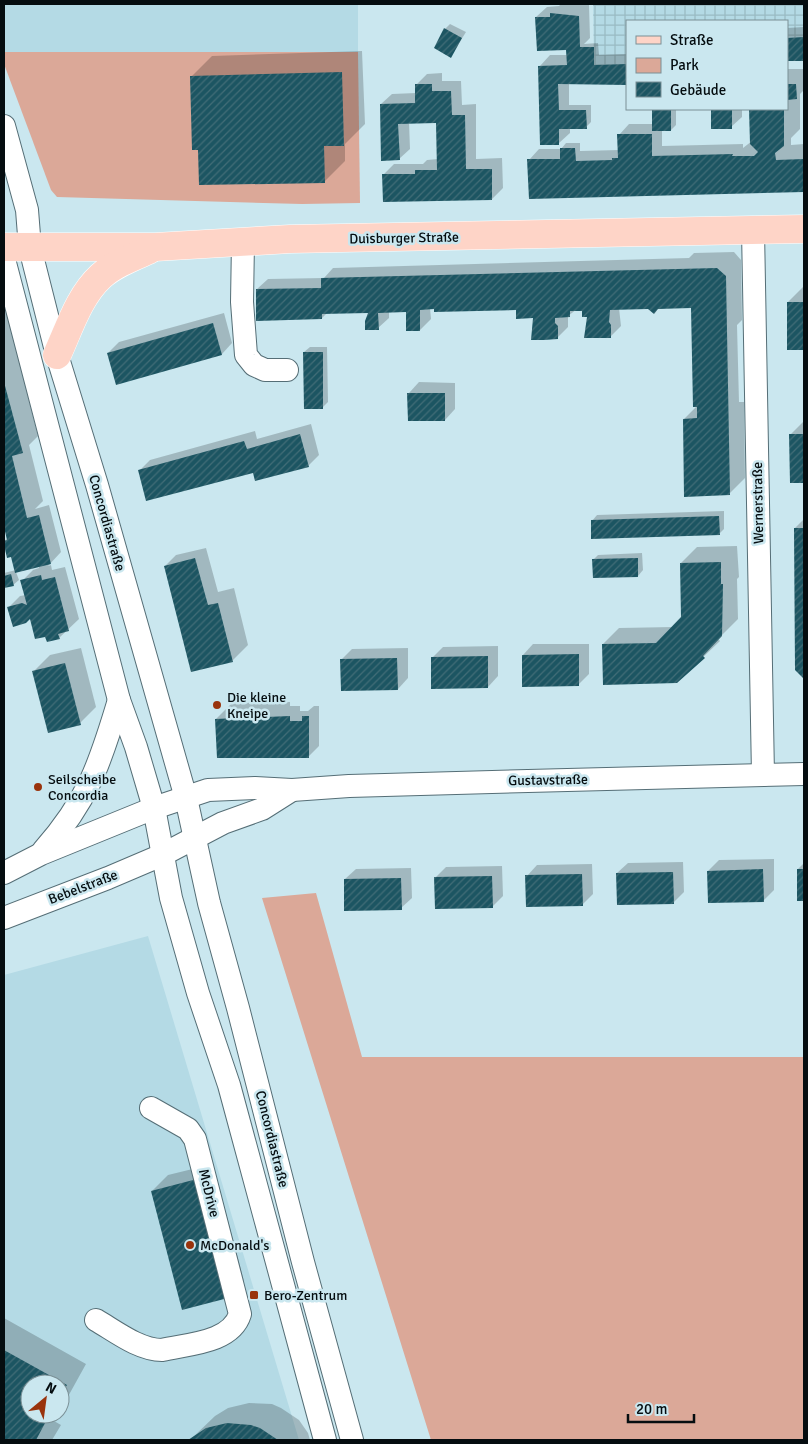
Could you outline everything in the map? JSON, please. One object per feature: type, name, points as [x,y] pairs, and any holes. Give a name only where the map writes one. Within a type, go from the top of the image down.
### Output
[{"type":"main road","name":"Duisburger Straße","points":[[4,247],[155,247],[243,242],[804,229]]},
{"type":"main road","points":[[57,355],[79,306],[101,276],[124,261],[155,247]]},
{"type":"street","name":"Concordiastraße","points":[[4,126],[27,210],[30,248],[57,355],[97,486],[186,798],[209,903],[303,1262],[352,1440]]},
{"type":"street","name":"Wernerstraße","points":[[753,230],[762,775]]},
{"type":"street","points":[[243,242],[242,302],[246,355],[254,365],[265,370],[287,370]]},
{"type":"street","name":"Concordiastraße","points":[[4,259],[119,700],[136,747],[154,808],[170,898],[198,993],[229,1085],[325,1440]]},
{"type":"street","points":[[42,854],[60,832],[86,793],[103,752],[119,700]]},
{"type":"street","name":"Gustavstraße","points":[[186,798],[208,790],[255,788],[292,790],[448,783],[804,774]]},
{"type":"street","name":"Gustavstraße","points":[[194,837],[223,823],[262,809],[292,790]]},
{"type":"street","points":[[4,873],[42,854],[154,808],[186,798]]},
{"type":"street","points":[[162,855],[194,837]]},
{"type":"street","name":"Bebelstraße","points":[[4,918],[162,855]]},
{"type":"street","name":"McDrive","points":[[96,1320],[142,1346],[153,1350],[162,1350],[224,1335],[236,1326],[240,1314],[195,1139],[188,1129],[151,1108]]},
{"type":"shaded area","points":[[4,4],[358,4],[358,52],[4,52]]},
{"type":"shaded area","points":[[593,4],[804,4],[804,61],[788,61],[788,20],[626,20],[626,64],[594,65]]},
{"type":"shaded area","points":[[148,936],[299,1440],[278,1440],[260,1428],[251,1425],[227,1423],[206,1428],[188,1440],[36,1440],[45,1424],[70,1424],[70,1374],[47,1374],[4,1350],[4,975]]},
{"type":"green space","points":[[4,52],[358,52],[360,203],[302,204],[57,197],[51,190],[4,64]]},
{"type":"green space","points":[[316,893],[362,1057],[804,1057],[804,1440],[431,1440],[262,898]]},
{"type":"building","points":[[550,13],[579,16],[580,47],[594,47],[594,65],[626,64],[626,85],[558,84],[559,110],[586,110],[587,129],[559,129],[559,145],[540,145],[538,66],[567,65],[566,50],[537,51],[535,17],[550,17]]},
{"type":"building","points":[[444,28],[462,38],[451,58],[434,48]]},
{"type":"building","points":[[804,37],[804,61],[788,61],[788,38]]},
{"type":"building","points":[[342,72],[344,146],[324,146],[325,183],[199,185],[198,150],[192,150],[190,76]]},
{"type":"building","points":[[415,84],[432,84],[432,91],[451,91],[452,115],[465,115],[466,169],[492,169],[492,200],[383,202],[382,174],[415,174],[415,170],[437,170],[436,123],[398,124],[400,160],[381,161],[380,104],[415,103]]},
{"type":"building","points":[[788,84],[796,84],[797,99],[788,100]]},
{"type":"building","points":[[652,110],[671,110],[671,131],[652,131]]},
{"type":"building","points":[[711,110],[732,110],[732,129],[711,129]]},
{"type":"building","points":[[749,110],[784,110],[784,146],[775,153],[776,160],[804,159],[804,192],[529,199],[527,159],[560,159],[560,148],[575,148],[576,161],[612,160],[612,158],[618,158],[617,134],[652,134],[652,156],[733,154],[732,156],[754,156],[758,152],[750,144]]},
{"type":"building","points":[[717,268],[726,276],[730,495],[684,497],[683,419],[697,418],[697,407],[693,407],[691,308],[658,309],[654,314],[648,309],[610,310],[611,338],[584,338],[587,317],[582,317],[582,311],[570,311],[570,317],[555,318],[555,323],[558,326],[558,339],[544,340],[531,340],[533,318],[516,319],[516,310],[434,312],[434,309],[420,310],[420,331],[406,331],[406,312],[378,313],[379,330],[365,330],[365,321],[368,313],[322,314],[322,319],[256,321],[256,289],[321,288],[321,278]]},
{"type":"building","points":[[787,302],[804,302],[804,350],[787,350]]},
{"type":"building","points":[[213,323],[222,355],[116,385],[107,353]]},
{"type":"building","points":[[303,352],[323,352],[323,409],[304,409]]},
{"type":"building","points":[[4,382],[23,453],[12,456],[27,518],[39,515],[51,564],[15,573],[11,557],[7,558],[4,545],[4,541],[7,540],[4,527]]},
{"type":"building","points":[[407,393],[445,393],[445,421],[408,421]]},
{"type":"building","points":[[300,434],[309,467],[255,481],[253,473],[146,501],[138,470],[244,441],[247,449]]},
{"type":"building","points":[[789,434],[804,434],[804,483],[790,483]]},
{"type":"building","points":[[719,516],[720,535],[591,539],[591,520]]},
{"type":"building","points":[[794,528],[804,528],[804,679],[795,670]]},
{"type":"building","points":[[195,558],[208,605],[218,603],[233,662],[191,672],[164,566]]},
{"type":"building","points":[[638,558],[638,577],[593,578],[592,559]]},
{"type":"building","points":[[721,562],[721,584],[723,584],[722,636],[703,656],[705,658],[677,683],[603,685],[602,644],[656,643],[681,617],[680,563]]},
{"type":"building","points":[[11,574],[14,586],[4,588],[4,576]]},
{"type":"building","points":[[41,575],[42,580],[55,577],[69,631],[58,634],[60,639],[47,642],[45,637],[35,639],[30,619],[26,623],[13,627],[7,607],[22,603],[27,605],[20,580]]},
{"type":"building","points":[[579,654],[579,686],[522,687],[522,655]]},
{"type":"building","points":[[488,656],[488,688],[431,689],[431,657]]},
{"type":"building","points":[[397,658],[398,690],[341,691],[340,659]]},
{"type":"building","points":[[65,663],[81,725],[48,733],[32,671]]},
{"type":"building","points":[[290,716],[290,721],[302,721],[302,716],[309,716],[309,758],[217,758],[215,719]]},
{"type":"building","points":[[763,869],[764,902],[708,903],[707,871]]},
{"type":"building","points":[[797,869],[804,869],[804,901],[797,901]]},
{"type":"building","points":[[673,872],[674,904],[617,905],[616,873]]},
{"type":"building","points":[[582,874],[583,906],[526,907],[525,875]]},
{"type":"building","points":[[492,876],[493,908],[435,909],[434,877]]},
{"type":"building","points":[[401,878],[402,910],[344,911],[344,879]]},
{"type":"building","name":"McDonald's","points":[[197,1179],[228,1298],[182,1310],[151,1191]]},
{"type":"building","points":[[4,1350],[47,1374],[20,1374],[20,1424],[45,1424],[36,1440],[4,1440]]},
{"type":"building","points":[[227,1423],[251,1425],[260,1428],[278,1440],[188,1440],[206,1428]]},
{"type":"place","name":"Die kleine Kneipe","points":[[217,705]]},
{"type":"place","name":"Seilscheibe Concordia","points":[[38,787]]},
{"type":"place","name":"McDonald's","points":[[190,1245]]},
{"type":"place","name":"Bero-Zentrum","points":[[254,1295]]}]
